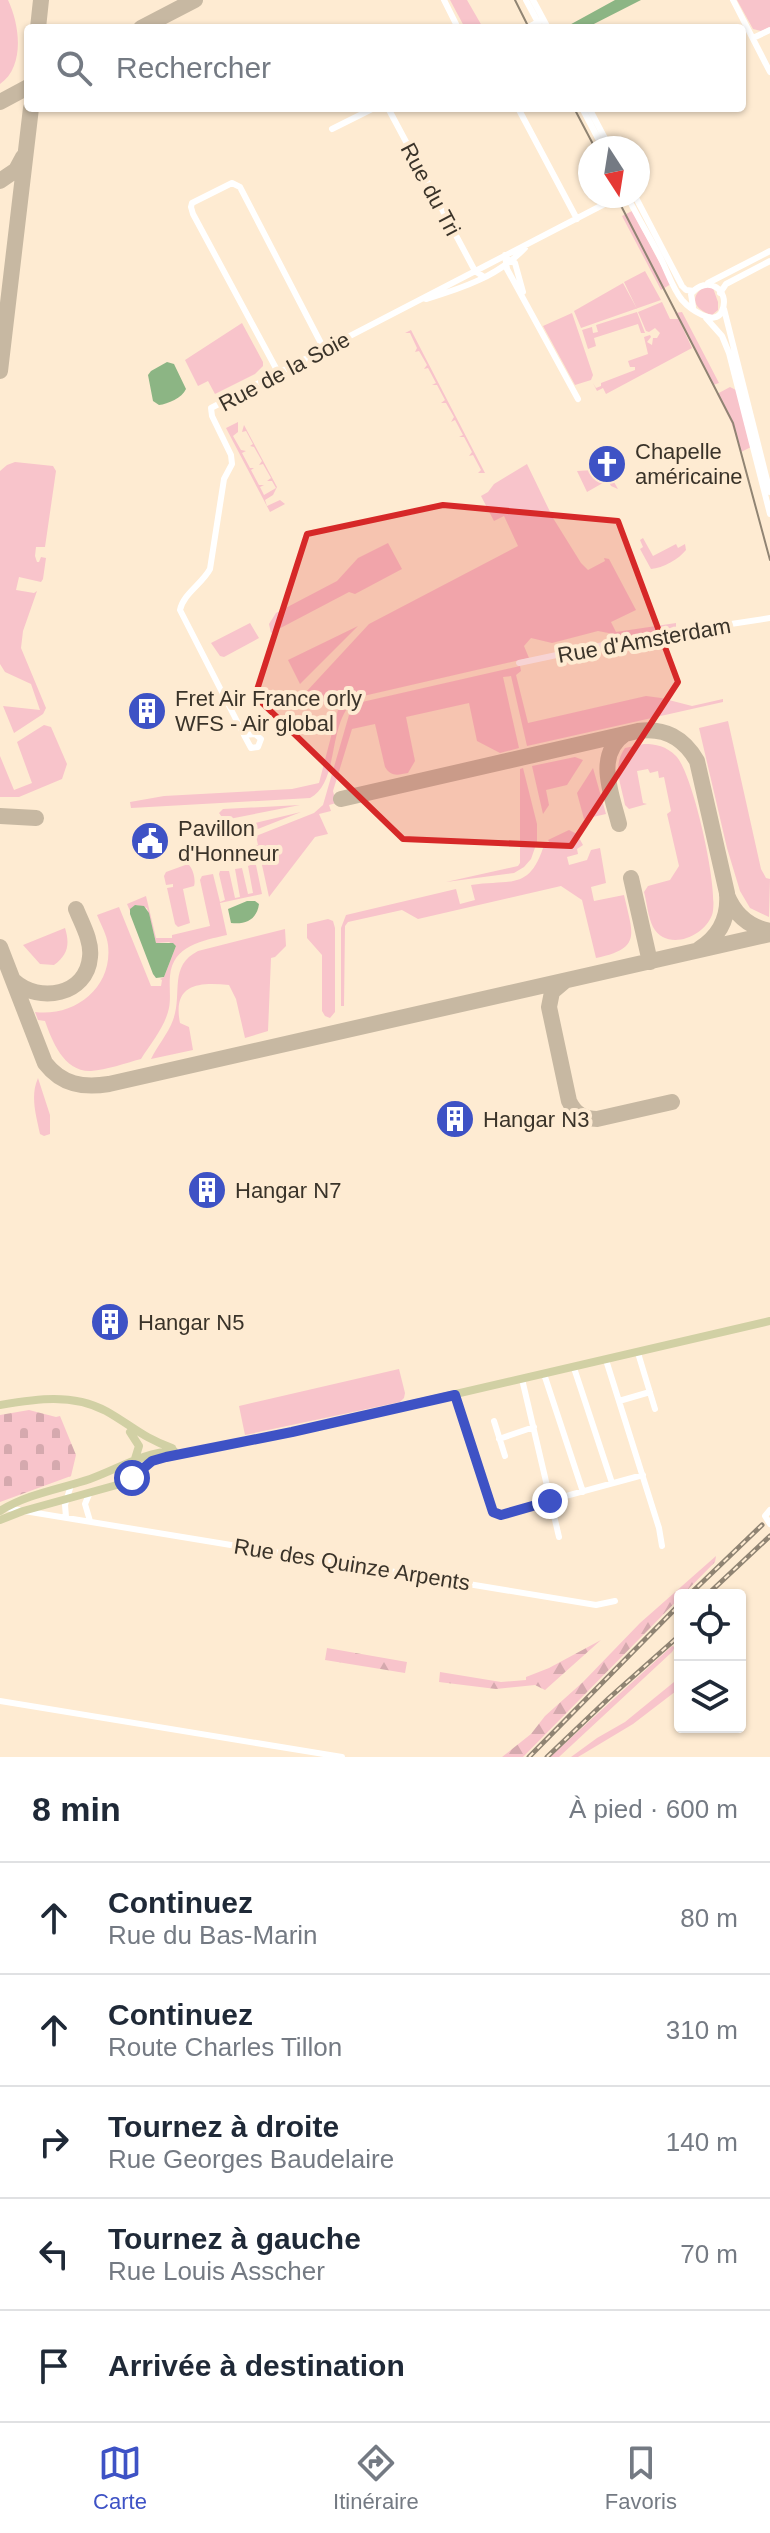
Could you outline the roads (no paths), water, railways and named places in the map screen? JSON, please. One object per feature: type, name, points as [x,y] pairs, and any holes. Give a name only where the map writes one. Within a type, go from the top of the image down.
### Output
[{"type":"main road","points":[[3,1510],[16,1502],[163,1451],[195,1450],[292,1432],[770,1321]]},
{"type":"main road","points":[[0,1405],[39,1399],[79,1401],[105,1411],[146,1439],[176,1452]]},
{"type":"main road","points":[[125,1425],[139,1444],[134,1462]]},
{"type":"main road","points":[[146,1439],[163,1451]]},
{"type":"main road","points":[[134,1477],[147,1455],[146,1439]]},
{"type":"main road","points":[[0,1520],[121,1484],[152,1461],[176,1452]]},
{"type":"street","points":[[444,0],[456,24]]},
{"type":"street","points":[[526,0],[540,23]]},
{"type":"street","points":[[533,0],[540,23]]},
{"type":"street","points":[[733,0],[746,24]]},
{"type":"street","points":[[746,25],[770,72]]},
{"type":"street","points":[[753,38],[770,30]]},
{"type":"street","points":[[332,129],[366,112]]},
{"type":"street","name":"Rue du Tri","points":[[390,112],[475,271]]},
{"type":"street","points":[[520,112],[577,219]]},
{"type":"street","points":[[584,112],[597,136]]},
{"type":"street","points":[[591,112],[604,136]]},
{"type":"street","points":[[278,372],[193,214],[192,203],[229,184],[237,184],[324,349]]},
{"type":"street","name":"Rue de la Soie","points":[[422,299],[458,289],[484,277],[530,243],[598,208]]},
{"type":"street","points":[[633,208],[680,297],[722,336],[770,514]]},
{"type":"street","points":[[641,208],[686,290],[694,291],[770,251]]},
{"type":"street","points":[[508,260],[578,399]]},
{"type":"street","name":"Rue de la Soie","points":[[244,735],[180,607],[210,569],[224,479],[232,467],[231,455],[211,416],[211,408],[475,271],[508,260]]},
{"type":"street","points":[[720,293],[726,284],[770,261]]},
{"type":"street","points":[[475,271],[484,277]]},
{"type":"street","points":[[708,283],[720,293],[770,492]]},
{"type":"street","points":[[693,307],[691,298],[694,291]]},
{"type":"street","points":[[704,317],[719,315],[723,306]]},
{"type":"street","name":"Rue d'Amsterdam","points":[[519,663],[608,644],[770,618]]},
{"type":"street","points":[[638,1353],[655,1409]]},
{"type":"street","points":[[606,1360],[662,1535],[662,1546]]},
{"type":"street","points":[[574,1368],[612,1483]]},
{"type":"street","points":[[544,1374],[583,1492]]},
{"type":"street","points":[[522,1379],[559,1537]]},
{"type":"street","points":[[619,1401],[650,1392]]},
{"type":"street","points":[[455,1395],[490,1508],[496,1515],[643,1475]]},
{"type":"street","points":[[494,1421],[505,1456]]},
{"type":"street","points":[[499,1439],[534,1427]]},
{"type":"street","points":[[66,1517],[66,1498],[71,1485]]},
{"type":"street","points":[[90,1492],[85,1504],[90,1521]]},
{"type":"street","name":"Rue des Quinze Arpents","points":[[3,1510],[66,1517],[596,1605],[615,1601]]},
{"type":"street","points":[[770,1510],[765,1516],[770,1524]]},
{"type":"street","points":[[0,1701],[342,1757]]},
{"type":"tram line","points":[[515,0],[527,24]]},
{"type":"tram line","points":[[576,112],[589,136]]},
{"type":"tram line","points":[[622,208],[733,423],[770,560]]},
{"type":"railway","points":[[695,1589],[762,1525]]},
{"type":"railway","points":[[713,1589],[770,1536]]},
{"type":"railway","points":[[529,1757],[674,1610]]},
{"type":"railway","points":[[547,1757],[674,1640]]},
{"type":"place","name":"Chapelle américaine","points":[[607,464]]},
{"type":"place","name":"Fret Air France orly WFS - Air global","points":[[147,711]]},
{"type":"place","name":"Pavillon d'Honneur","points":[[150,841]]},
{"type":"place","name":"Hangar N3","points":[[455,1119]]},
{"type":"place","name":"Hangar N7","points":[[207,1190]]},
{"type":"place","name":"Hangar N5","points":[[110,1322]]}]
